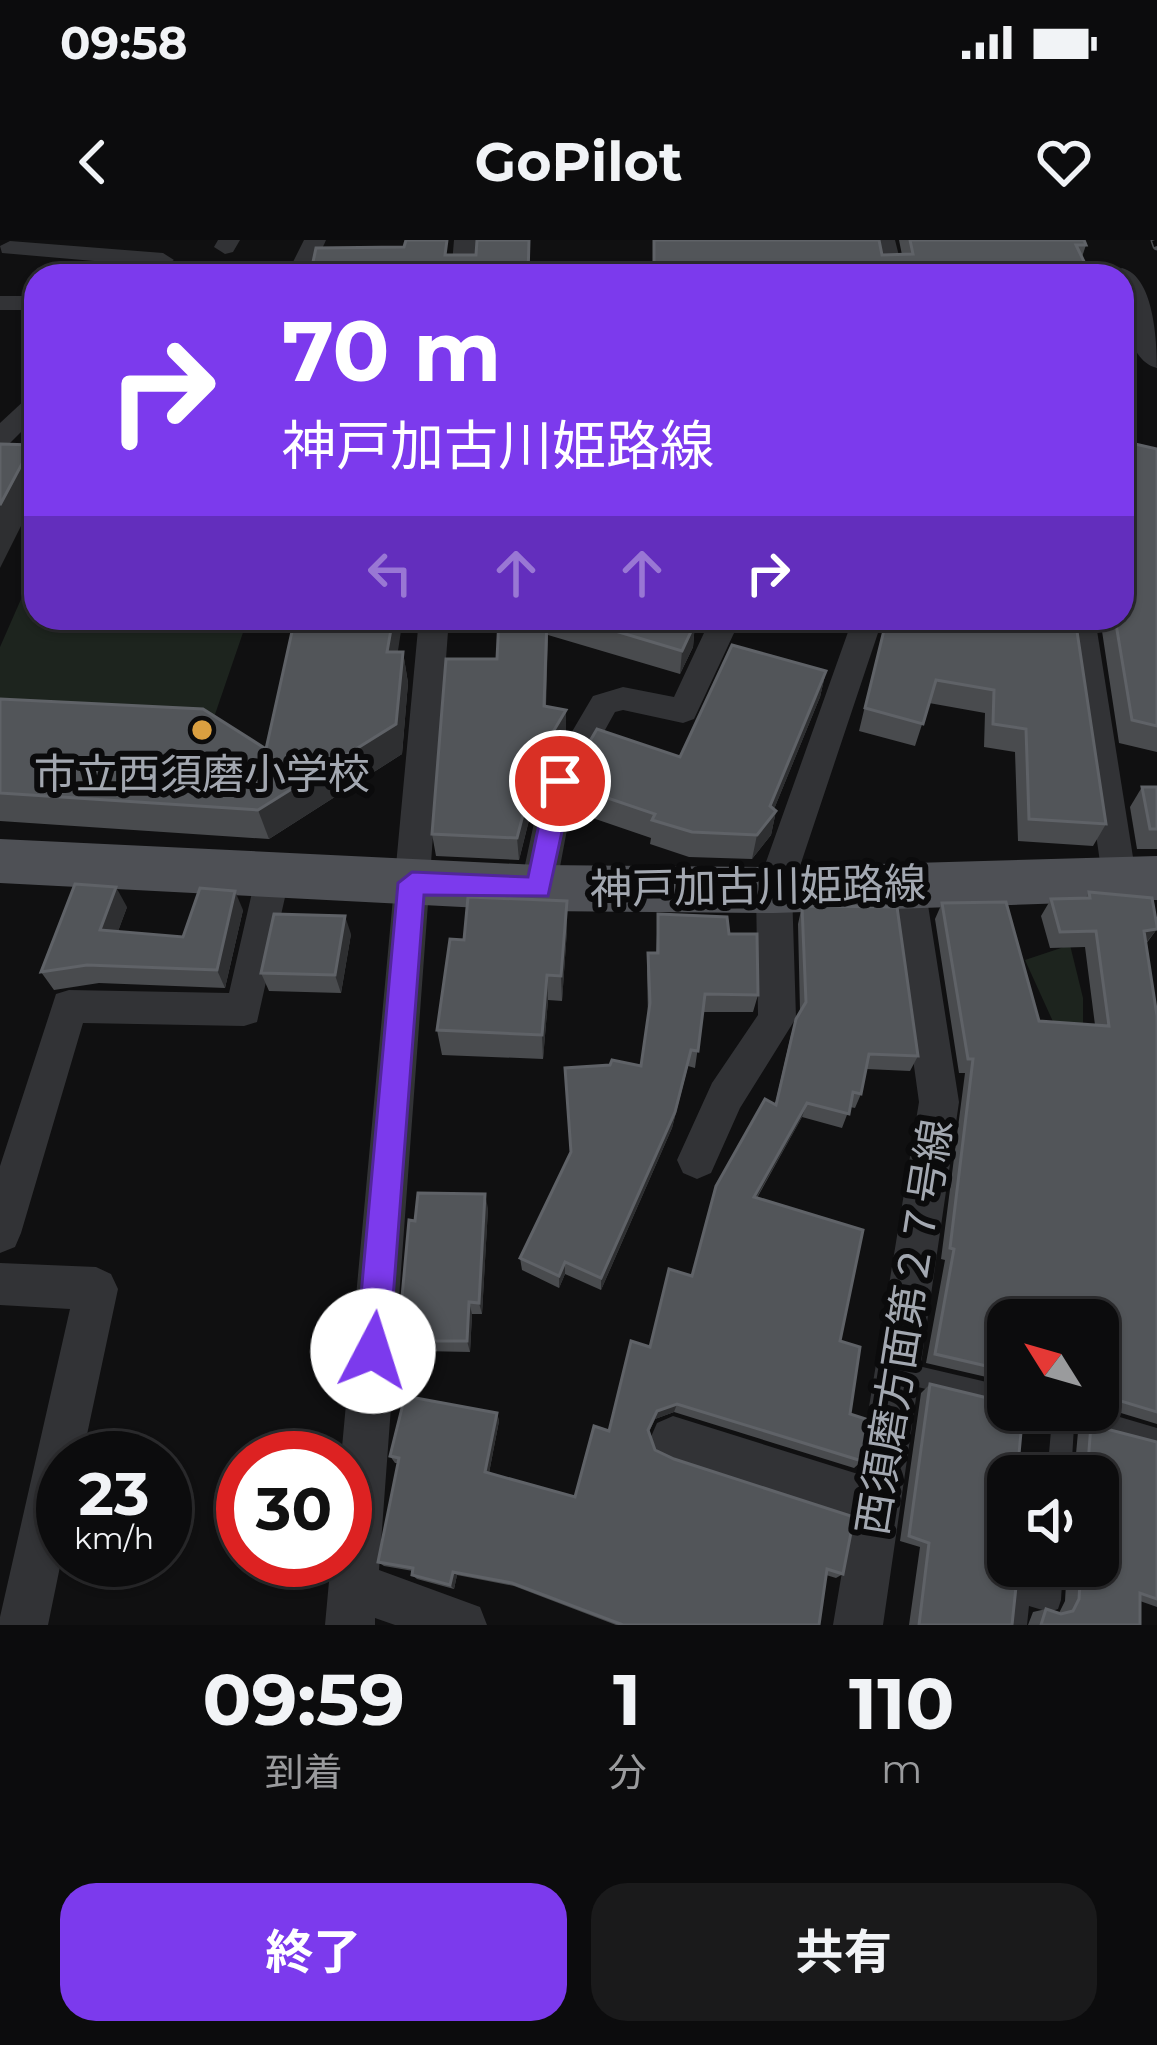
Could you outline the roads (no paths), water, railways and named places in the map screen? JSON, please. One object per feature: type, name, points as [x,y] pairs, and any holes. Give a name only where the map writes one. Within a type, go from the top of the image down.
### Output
[{"type":"main road","name":"神戸加古川姫路線","points":[[0,861],[538,888],[774,890],[1147,882]]},
{"type":"street","points":[[8,248],[163,260]]},
{"type":"street","points":[[1134,305],[1157,359]]},
{"type":"street","points":[[0,438],[24,415]]},
{"type":"street","points":[[433,630],[352,1605],[462,1625]]},
{"type":"street","points":[[538,888],[560,781],[604,704],[623,698],[683,711],[720,630]]},
{"type":"street","points":[[697,1160],[726,1096],[776,1018],[774,890],[864,630]]},
{"type":"street","points":[[1084,630],[1147,882]]},
{"type":"street","points":[[0,1233],[69,1006],[244,1010],[273,875]]},
{"type":"street","name":"西須磨方面第２７号線","points":[[858,1625],[939,1102],[907,886]]},
{"type":"street","points":[[0,1284],[96,1289],[23,1625]]},
{"type":"street","points":[[673,1439],[877,1504]]},
{"type":"lane","points":[[897,1372],[987,1393]]},
{"type":"lane","points":[[1119,1428],[1157,1439]]},
{"type":"lane","points":[[1015,1625],[1018,1590],[1049,1600],[1050,1587]]},
{"type":"railway","points":[[1155,240],[1157,246]]},
{"type":"place","name":"市立西須磨小学校","points":[[202,730]]}]
